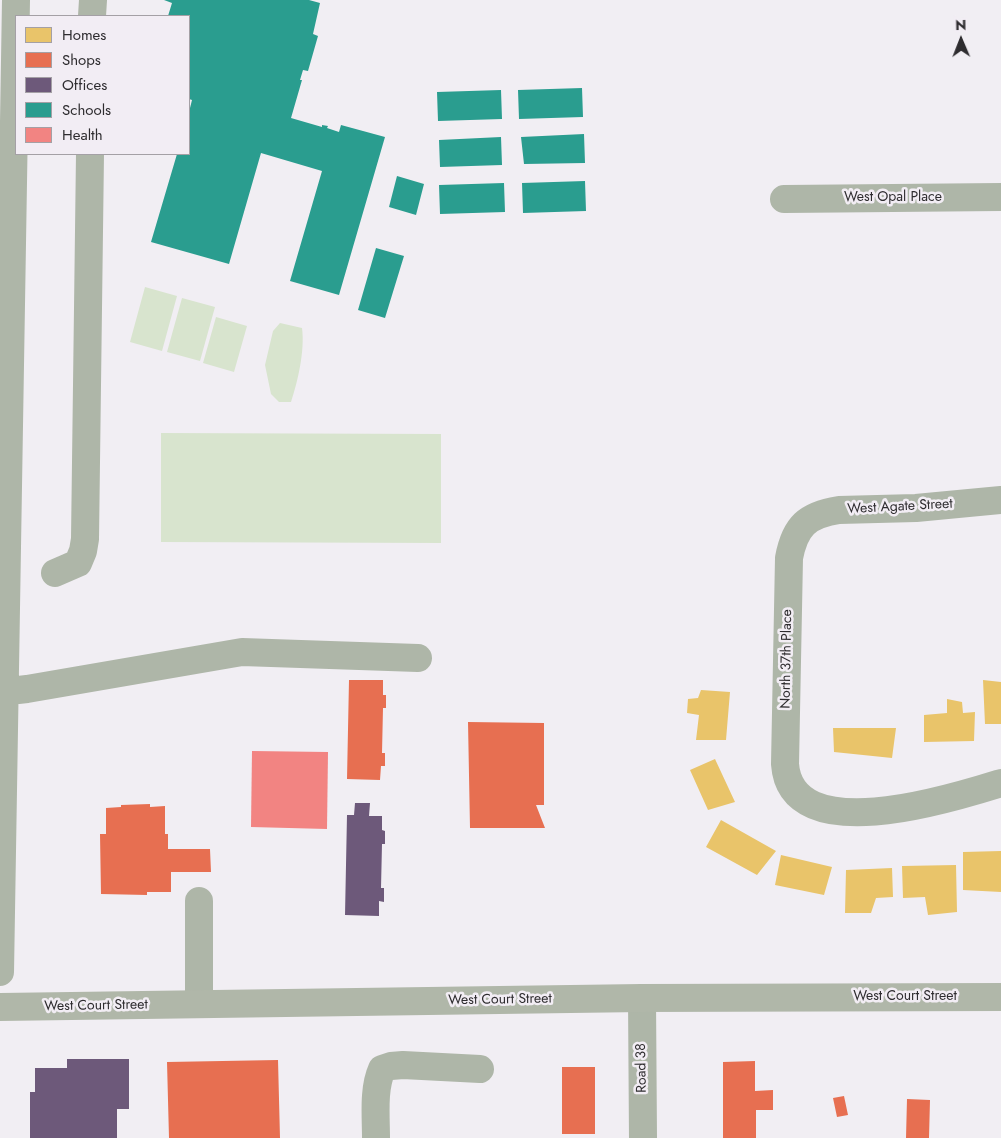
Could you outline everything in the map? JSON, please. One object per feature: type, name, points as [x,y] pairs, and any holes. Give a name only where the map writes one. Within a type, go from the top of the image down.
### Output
[{"type":"main road","name":"West Court Street","points":[[0,1007],[642,998],[1001,997]]},
{"type":"street","points":[[0,972],[8,48],[16,0]]},
{"type":"street","points":[[92,15],[93,0]]},
{"type":"street","points":[[55,573],[78,563],[85,540],[90,155]]},
{"type":"street","name":"West Opal Place","points":[[784,199],[1001,197]]},
{"type":"street","name":"West Agate Street","points":[[802,525],[812,518],[839,510],[916,508],[1001,500]]},
{"type":"street","name":"North 37th Place","points":[[802,525],[792,544],[789,568],[785,764],[786,774],[796,793],[805,801],[819,808],[832,811],[859,811],[927,804],[1001,783]]},
{"type":"street","points":[[2,692],[242,652],[418,658]]},
{"type":"street","points":[[199,901],[199,1004]]},
{"type":"street","name":"Road 38","points":[[642,998],[643,1138]]},
{"type":"street","points":[[376,1138],[376,1100],[379,1076],[382,1069],[403,1065],[480,1069]]},
{"type":"green space","points":[[145,287],[177,296],[162,351],[130,342]]},
{"type":"green space","points":[[182,298],[215,307],[200,361],[167,352]]},
{"type":"green space","points":[[216,317],[247,326],[234,372],[203,363]]},
{"type":"green space","points":[[280,323],[302,328],[303,346],[291,402],[279,402],[271,394],[265,365],[273,331]]},
{"type":"green space","points":[[161,433],[441,434],[441,543],[161,542]]},
{"type":"building: Homes","points":[[983,680],[1001,682],[1001,724],[985,724]]},
{"type":"building: Homes","points":[[701,690],[730,692],[726,740],[696,740],[699,715],[687,713],[688,699],[698,698]]},
{"type":"building: Homes","points":[[947,699],[962,702],[963,713],[975,712],[974,741],[924,742],[924,715],[947,713]]},
{"type":"building: Homes","points":[[833,728],[896,728],[892,758],[834,752]]},
{"type":"building: Homes","points":[[715,759],[735,802],[708,810],[690,770]]},
{"type":"building: Homes","points":[[721,820],[776,851],[757,875],[706,847]]},
{"type":"building: Homes","points":[[1001,851],[1001,892],[963,890],[963,852]]},
{"type":"building: Homes","points":[[781,855],[832,867],[824,895],[775,885]]},
{"type":"building: Homes","points":[[956,865],[957,912],[928,915],[925,897],[903,898],[902,866]]},
{"type":"building: Homes","points":[[892,868],[893,897],[876,898],[871,913],[845,913],[846,870]]},
{"type":"building: Shops","points":[[349,680],[383,680],[383,695],[386,695],[386,708],[383,708],[382,753],[385,753],[385,766],[381,766],[380,780],[347,779]]},
{"type":"building: Shops","points":[[468,722],[544,723],[544,805],[536,805],[545,828],[470,828]]},
{"type":"building: Shops","points":[[150,804],[150,807],[165,806],[165,834],[168,834],[168,849],[210,849],[211,872],[171,872],[171,892],[147,892],[147,895],[101,894],[100,834],[106,834],[106,808],[121,807],[121,805]]},
{"type":"building: Shops","points":[[278,1060],[280,1138],[169,1138],[167,1062]]},
{"type":"building: Shops","points":[[755,1061],[755,1091],[773,1090],[773,1110],[756,1110],[756,1138],[723,1138],[723,1062]]},
{"type":"building: Shops","points":[[562,1067],[595,1067],[595,1134],[562,1134]]},
{"type":"building: Shops","points":[[844,1096],[848,1115],[837,1117],[833,1098]]},
{"type":"building: Shops","points":[[907,1099],[930,1100],[929,1138],[906,1138]]},
{"type":"building: Offices","points":[[355,803],[370,803],[369,816],[382,816],[385,844],[382,844],[381,888],[384,888],[384,902],[379,901],[379,916],[345,915],[347,815],[354,815]]},
{"type":"building: Offices","points":[[67,1059],[129,1059],[129,1109],[117,1109],[117,1138],[30,1138],[30,1092],[35,1092],[35,1068],[67,1068]]},
{"type":"building: Schools","points":[[164,0],[309,0],[320,3],[313,34],[318,36],[308,71],[303,70],[291,118],[322,127],[322,125],[328,126],[327,128],[339,132],[341,125],[385,137],[339,295],[290,281],[322,171],[261,153],[229,264],[151,242],[177,155],[190,155],[190,108],[192,100],[190,99],[190,15],[168,15],[172,3]]},
{"type":"building: Schools","points":[[582,88],[583,117],[519,119],[518,90]]},
{"type":"building: Schools","points":[[501,90],[502,119],[438,121],[437,92]]},
{"type":"building: Schools","points":[[584,134],[585,163],[524,164],[521,137]]},
{"type":"building: Schools","points":[[501,137],[502,165],[440,167],[439,140]]},
{"type":"building: Schools","points":[[397,176],[424,184],[416,215],[389,207]]},
{"type":"building: Schools","points":[[585,181],[586,211],[523,213],[522,183]]},
{"type":"building: Schools","points":[[504,183],[505,212],[440,214],[439,185]]},
{"type":"building: Schools","points":[[376,248],[404,256],[385,318],[358,310]]},
{"type":"building: Health","points":[[252,751],[328,752],[327,829],[251,827]]}]
